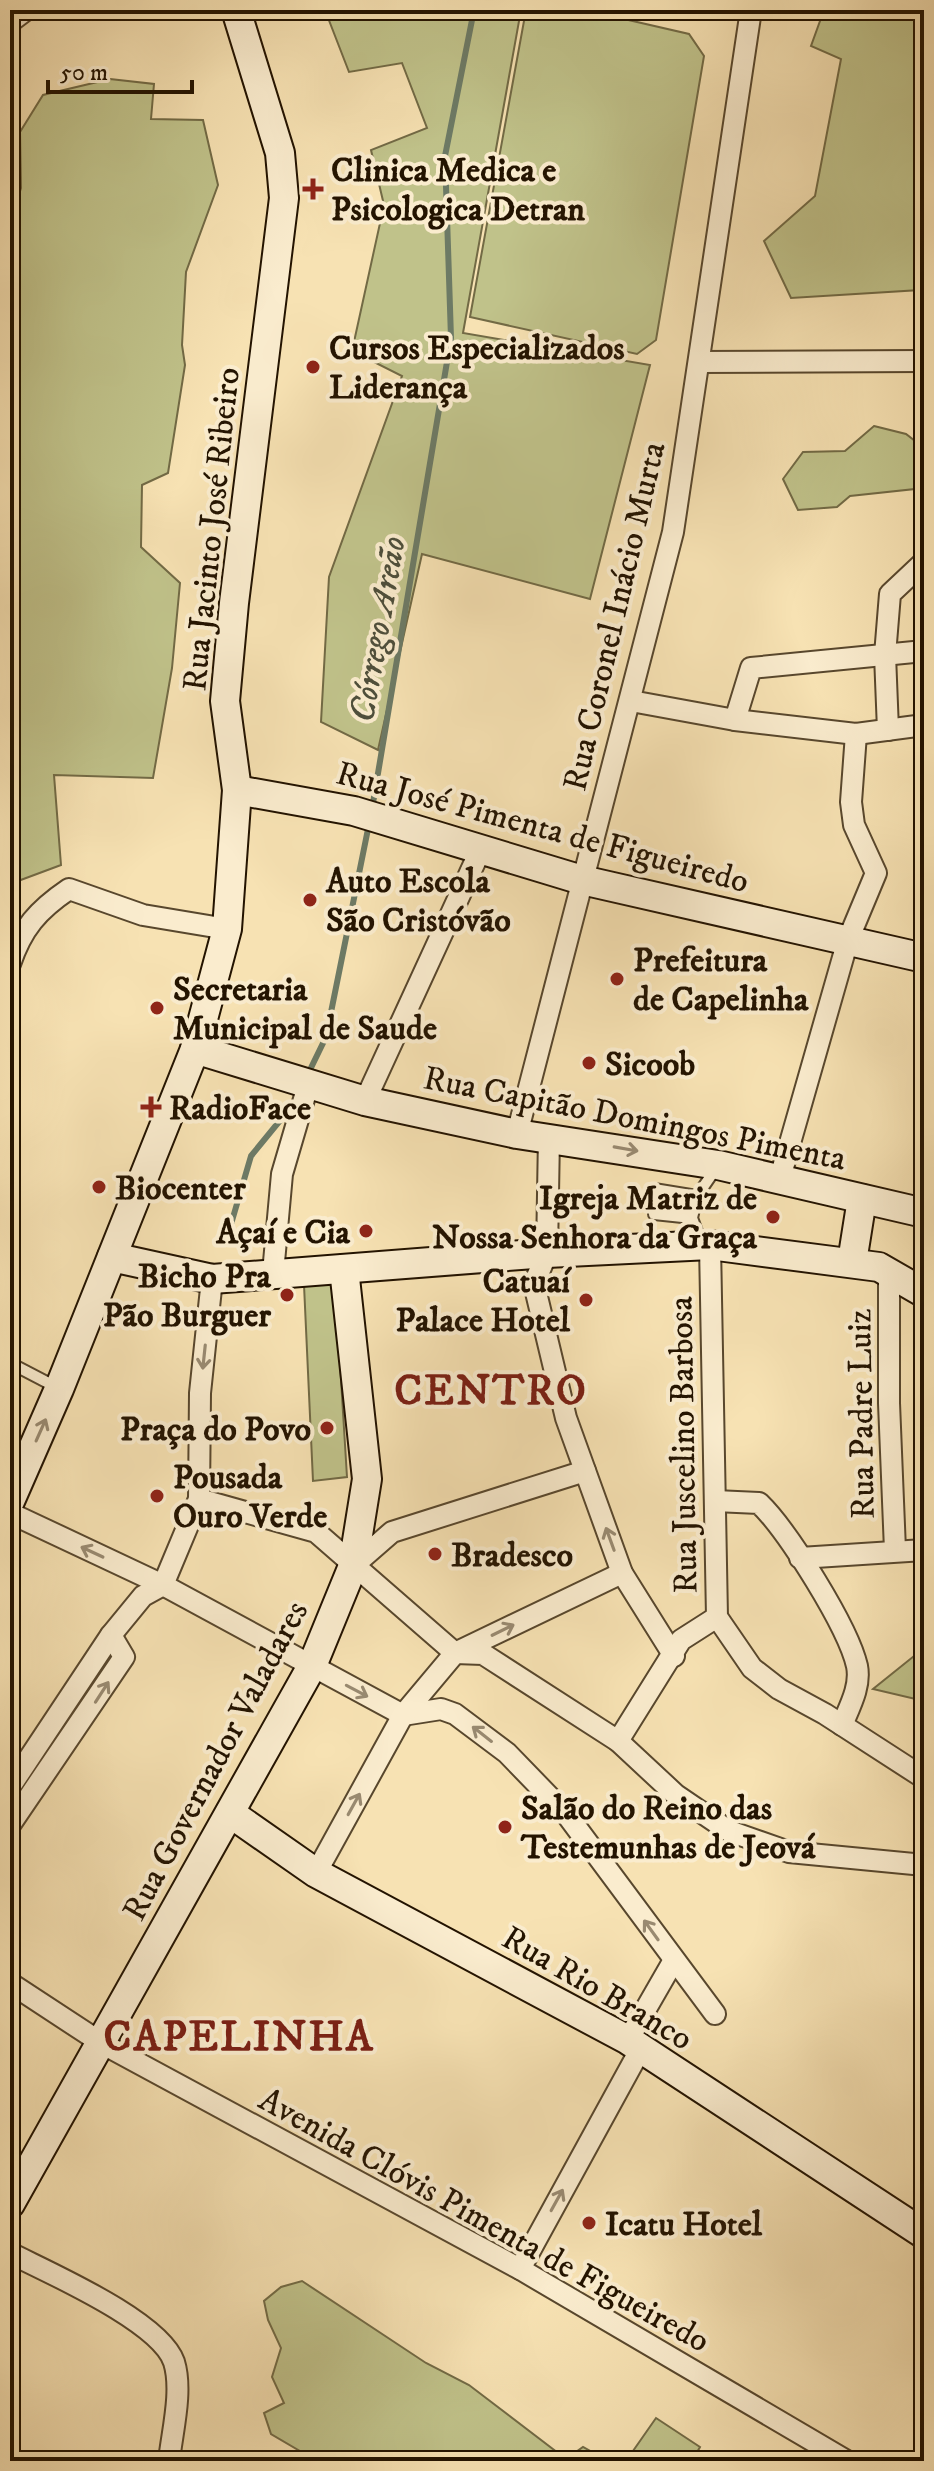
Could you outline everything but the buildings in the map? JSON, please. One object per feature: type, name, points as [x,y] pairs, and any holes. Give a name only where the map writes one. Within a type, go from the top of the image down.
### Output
[{"type":"main road","name":"Rua Jacinto José Ribeiro","points":[[10,1501],[59,1389],[195,1049],[227,929],[237,790],[225,701],[284,198],[280,153],[236,10]]},
{"type":"main road","name":"Rua José Pimenta de Figueiredo","points":[[237,790],[366,814],[582,880],[924,958]]},
{"type":"main road","name":"Rua Capitão Domingos Pimenta","points":[[195,1049],[365,1101],[517,1134],[549,1136],[718,1165],[924,1213]]},
{"type":"main road","points":[[852,1262],[862,1199]]},
{"type":"main road","points":[[112,1257],[212,1279],[547,1253],[701,1236],[879,1267],[889,1276],[924,1293]]},
{"type":"main road","name":"Rua Governador Valadares","points":[[10,2204],[103,2044],[312,1666],[353,1566],[367,1479],[344,1269]]},
{"type":"main road","name":"Rua Rio Branco","points":[[230,1813],[316,1873],[634,2045],[924,2234]]},
{"type":"street","points":[[10,22],[26,10]]},
{"type":"street","name":"Rua Coronel Inácio Murta","points":[[517,1134],[673,532],[751,10]]},
{"type":"street","points":[[699,362],[924,361]]},
{"type":"street","points":[[888,730],[885,655],[890,594],[924,562]]},
{"type":"street","points":[[735,720],[751,668],[924,651]]},
{"type":"street","points":[[631,701],[735,720],[856,734],[924,725]]},
{"type":"street","points":[[780,1178],[848,940],[876,873],[854,825],[851,802],[856,734]]},
{"type":"street","points":[[365,1101],[480,851]]},
{"type":"street","points":[[10,964],[20,934],[40,908],[69,889],[143,915],[227,929]]},
{"type":"street","points":[[273,1273],[282,1174],[303,1081]]},
{"type":"street","points":[[549,1136],[547,1253],[534,1284],[566,1418],[622,1573],[674,1656]]},
{"type":"street","name":"Rua Juscelino Barbosa","points":[[701,1236],[715,1501],[717,1617],[752,1668],[779,1689],[924,1778]]},
{"type":"street","name":"Rua Padre Luiz","points":[[889,1276],[889,1403],[895,1550]]},
{"type":"street","points":[[10,1787],[111,1635],[143,1596],[163,1585],[199,1499],[200,1393],[212,1279]]},
{"type":"street","points":[[353,1566],[392,1532],[585,1471]]},
{"type":"street","points":[[199,1499],[316,1532],[455,1653],[483,1654],[618,1741],[676,1795],[729,1831],[789,1852],[924,1865]]},
{"type":"street","points":[[715,1501],[759,1503],[800,1558],[848,1641],[857,1666],[857,1686],[842,1725]]},
{"type":"street","points":[[10,1513],[163,1585],[403,1715],[441,1709],[455,1714],[507,1753],[567,1815],[715,2014]]},
{"type":"street","points":[[800,1558],[924,1550]]},
{"type":"street","points":[[316,1873],[403,1715],[455,1653],[622,1573]]},
{"type":"street","points":[[618,1741],[674,1656],[681,1640],[717,1617]]},
{"type":"street","points":[[10,1825],[72,1739],[124,1657],[111,1635]]},
{"type":"street","points":[[51,1725],[72,1739]]},
{"type":"street","points":[[520,2269],[674,1960]]},
{"type":"street","name":"Avenida Clóvis Pimenta de Figueiredo","points":[[10,1983],[103,2044],[520,2269],[847,2461]]},
{"type":"street","points":[[10,2253],[139,2323],[173,2360],[176,2382],[169,2461]]},
{"type":"lane","points":[[701,1236],[697,1196],[718,1165]]},
{"type":"lane","points":[[697,1196],[654,1189],[654,1214],[701,1236]]},
{"type":"lane","points":[[10,1363],[59,1389]]},
{"type":"green space","points":[[325,10],[521,10],[463,333],[650,365],[590,599],[422,554],[378,750],[321,722],[329,577],[402,376],[352,351],[384,205],[371,150],[427,128],[402,63],[349,72]]},
{"type":"green space","points":[[526,10],[585,10],[689,34],[704,56],[656,340],[637,354],[470,317]]},
{"type":"green space","points":[[824,10],[924,10],[924,240],[918,241],[920,290],[791,298],[764,241],[815,196],[841,59],[811,46]]},
{"type":"green space","points":[[110,79],[154,84],[151,119],[203,120],[218,185],[186,272],[182,345],[185,365],[168,473],[142,485],[141,547],[180,583],[172,668],[153,778],[54,775],[61,865],[10,884],[10,223],[21,188],[20,132],[43,95]]},
{"type":"green space","points":[[874,426],[906,434],[924,448],[924,488],[850,496],[837,507],[798,510],[783,479],[803,452],[845,451]]},
{"type":"green space","name":"Praça do Povo","points":[[335,1282],[347,1477],[313,1481],[304,1285]]},
{"type":"green space","points":[[924,1648],[924,1701],[873,1689]]},
{"type":"green space","points":[[302,2281],[426,2363],[469,2385],[566,2459],[583,2447],[608,2461],[317,2461],[271,2434],[264,2413],[284,2403],[272,2377],[281,2348],[268,2320],[264,2301],[281,2287]]},
{"type":"green space","points":[[656,2418],[700,2447],[692,2461],[626,2461]]},
{"type":"waterway","name":"Córrego Areão","points":[[372,809],[451,338],[445,156],[474,10]]},
{"type":"waterway","name":"Córrego Areão","points":[[307,1076],[326,1037],[369,824]]},
{"type":"waterway","name":"Córrego Areão","points":[[229,1231],[251,1156],[296,1101]]},
{"type":"place","name":"Clinica Medica e Psicologica Detran","points":[[313,189]]},
{"type":"place","name":"Cursos Especializados Liderança","points":[[313,367]]},
{"type":"place","name":"Auto Escola São Cristóvão","points":[[310,900]]},
{"type":"place","name":"Prefeitura de Capelinha","points":[[617,979]]},
{"type":"place","name":"Secretaria Municipal de Saude","points":[[157,1008]]},
{"type":"place","name":"Sicoob","points":[[589,1063]]},
{"type":"place","name":"RadioFace","points":[[151,1107]]},
{"type":"place","name":"Biocenter","points":[[99,1187]]},
{"type":"place","name":"Igreja Matriz de Nossa Senhora da Graça","points":[[773,1217]]},
{"type":"place","name":"Açaí e Cia","points":[[366,1231]]},
{"type":"place","name":"Bicho Pra Pão Burguer","points":[[287,1295]]},
{"type":"place","name":"Catuaí Palace Hotel","points":[[586,1300]]},
{"type":"place","name":"Praça do Povo","points":[[327,1428]]},
{"type":"place","name":"Pousada Ouro Verde","points":[[157,1496]]},
{"type":"place","name":"Bradesco","points":[[435,1554]]},
{"type":"place","name":"Salão do Reino das Testemunhas de Jeová","points":[[505,1827]]},
{"type":"place","name":"Icatu Hotel","points":[[589,2223]]},
{"type":"district","name":"CENTRO","points":[[491,1389]]},
{"type":"district","name":"CAPELINHA","points":[[239,2035]]}]
